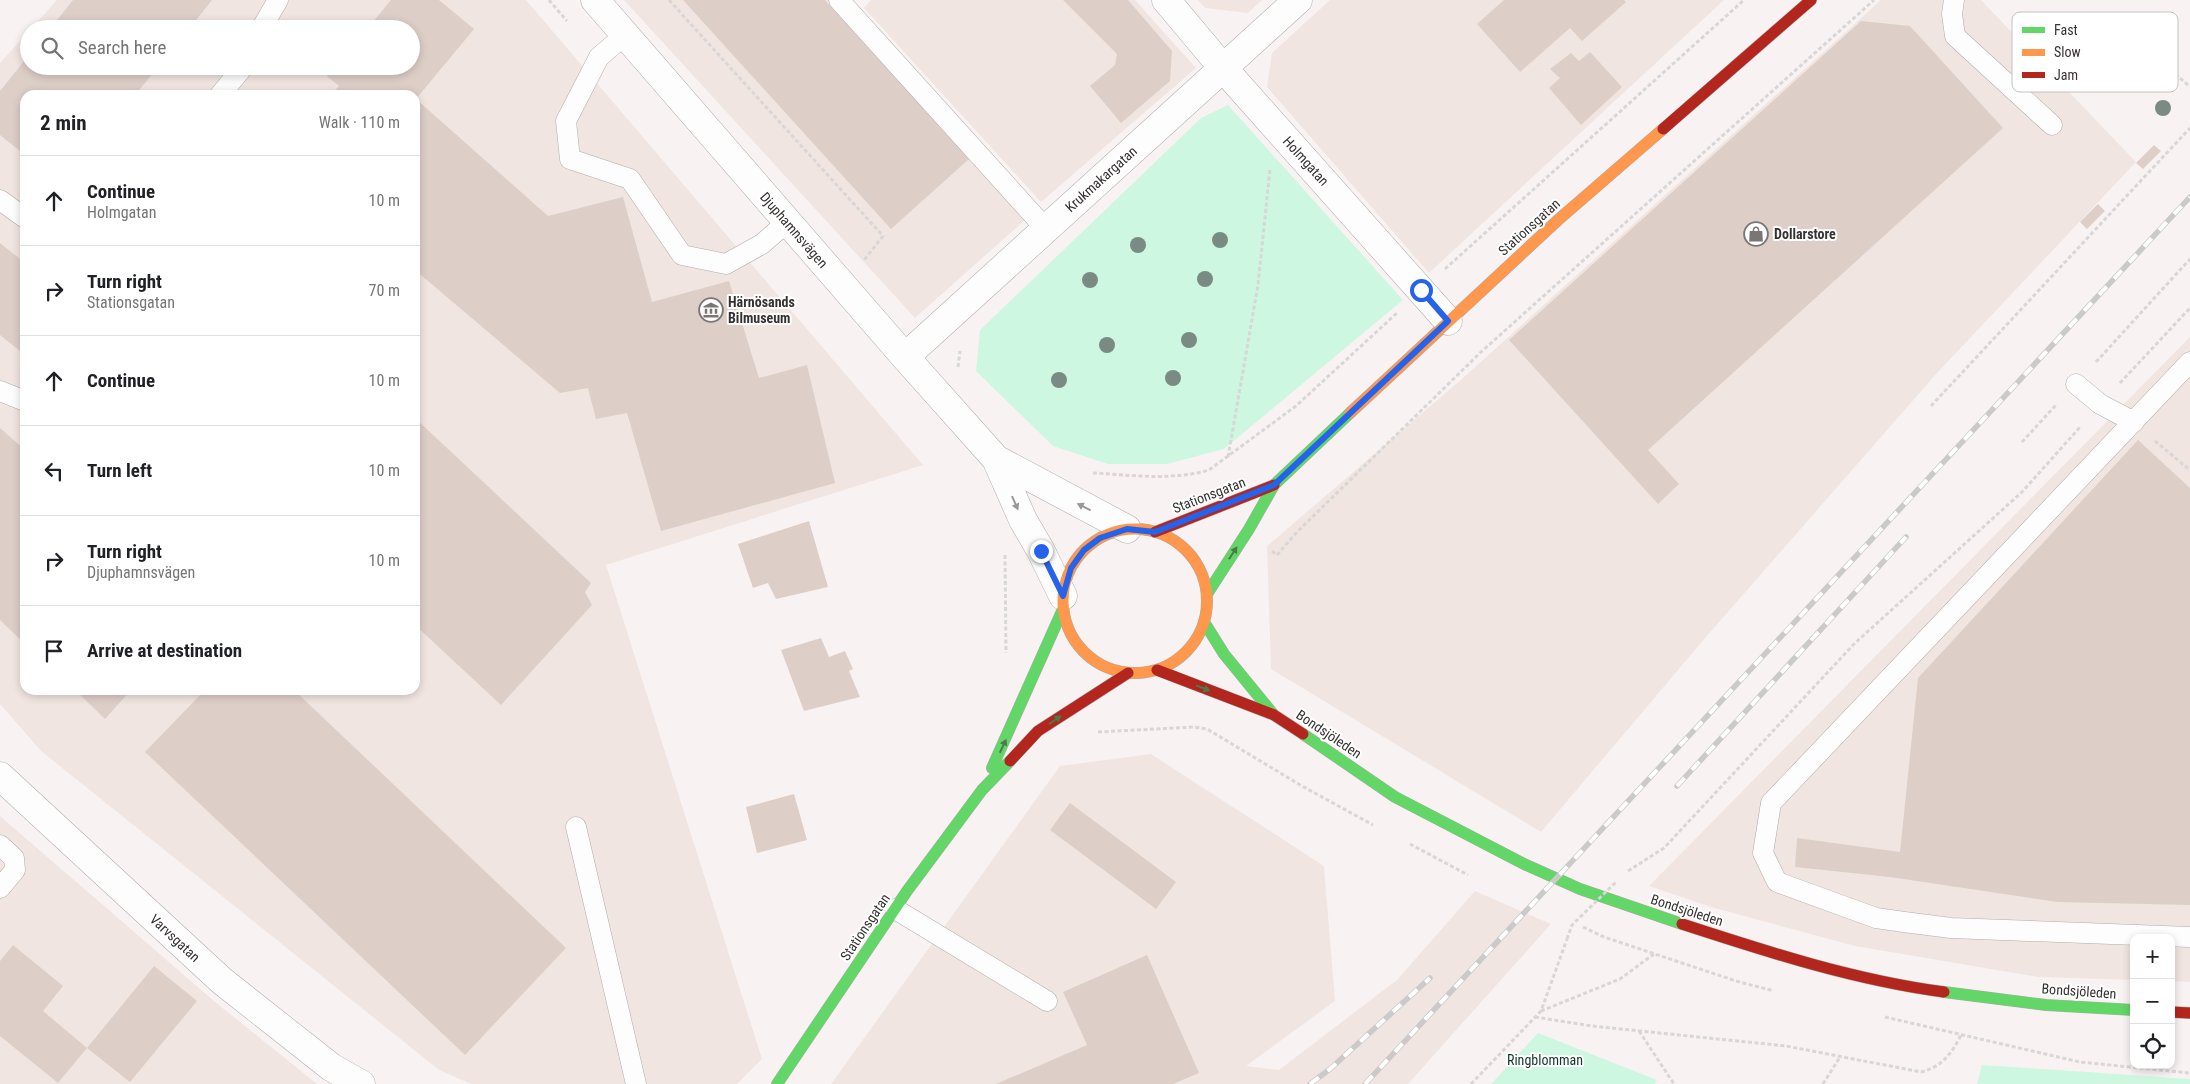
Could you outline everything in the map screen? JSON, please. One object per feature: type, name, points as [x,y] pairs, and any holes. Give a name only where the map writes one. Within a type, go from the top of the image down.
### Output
[{"type":"main road","name":"Stationsgatan","points":[[1207,594],[1249,529],[1274,485],[1558,220],[1811,0]]},
{"type":"main road","name":"Stationsgatan","points":[[1155,532],[1274,485]]},
{"type":"main road","points":[[1127,529],[1155,532],[1180,545],[1193,559],[1204,580],[1207,594],[1204,622],[1199,635],[1187,651],[1170,664],[1157,670],[1143,673],[1128,673],[1102,666],[1084,652],[1072,636],[1066,623],[1063,602],[1071,568],[1084,550],[1100,538],[1127,529]]},
{"type":"main road","name":"Stationsgatan","points":[[982,790],[1063,602]]},
{"type":"main road","name":"Bondsjöleden","points":[[1204,622],[1224,654],[1274,715]]},
{"type":"main road","name":"Bondsjöleden","points":[[1157,670],[1274,715],[1395,797],[1524,864],[1580,889],[1638,910],[1784,957],[1853,975],[1940,992],[2046,1005],[2130,1010]]},
{"type":"main road","name":"Stationsgatan","points":[[776,1084],[895,909],[982,790],[1038,731],[1128,673]]},
{"type":"main road","points":[[2175,1012],[2190,1012]]},
{"type":"street","name":"Djuphamnsvägen","points":[[595,0],[996,459],[1023,520],[1041,551],[1063,602]]},
{"type":"street","name":"Holmgatan","points":[[1166,0],[1223,68],[1448,321]]},
{"type":"street","name":"Krukmakargatan","points":[[905,357],[1298,0]]},
{"type":"street","name":"Djuphamnsvägen","points":[[996,459],[1127,529]]},
{"type":"street","name":"Varvsgatan","points":[[0,776],[222,981],[331,1067],[361,1084]]},
{"type":"lane","points":[[266,20],[278,0]]},
{"type":"lane","points":[[1954,0],[1952,14],[1955,36],[2012,88]]},
{"type":"lane","points":[[845,2],[1046,229]]},
{"type":"lane","points":[[625,35],[599,57],[566,121],[570,159],[630,179],[682,255],[726,264],[762,244],[787,222]]},
{"type":"lane","points":[[224,90],[237,75]]},
{"type":"lane","points":[[2016,92],[2052,125]]},
{"type":"lane","points":[[0,200],[20,214]]},
{"type":"lane","points":[[2190,362],[1771,802],[1763,853],[1777,882],[1876,918],[1951,928],[2190,937]]},
{"type":"lane","points":[[2076,384],[2100,404],[2134,422]]},
{"type":"lane","points":[[0,391],[20,400]]},
{"type":"lane","points":[[576,827],[636,1084]]},
{"type":"lane","points":[[0,845],[14,858],[15,870],[0,888]]},
{"type":"lane","points":[[895,909],[1047,1001]]},
{"type":"path","points":[[669,0],[883,236],[858,267]]},
{"type":"path","points":[[1277,555],[1297,532],[1481,352],[1874,0]]},
{"type":"path","points":[[2178,77],[2190,88]]},
{"type":"path","points":[[1931,406],[2190,128]]},
{"type":"path","points":[[1228,458],[1258,285],[1271,162]]},
{"type":"path","points":[[2022,442],[2190,259]]},
{"type":"path","points":[[1625,874],[1632,867],[1664,848],[1855,643],[2022,492],[2100,404],[2190,308]]},
{"type":"path","points":[[926,338],[958,371],[961,343]]},
{"type":"path","points":[[2134,422],[2190,470]]},
{"type":"path","points":[[1004,546],[1006,654]]},
{"type":"path","points":[[1541,1011],[1572,925],[1618,881]]},
{"type":"path","points":[[1471,1084],[1541,1011],[1620,979],[1655,954]]},
{"type":"path","points":[[1535,1017],[1638,1031],[1786,1046],[1922,1072],[1931,1069],[1948,1058],[1961,1035]]},
{"type":"path","points":[[1638,1031],[1674,1084]]},
{"type":"path","points":[[1823,1084],[1840,1057]]},
{"type":"shaded area","points":[[57,0],[526,0],[923,465],[606,565],[762,1059],[737,1084],[471,1084],[439,1070],[41,751],[0,704],[0,63],[20,41],[20,75],[420,75],[420,20],[39,20]]},
{"type":"shaded area","points":[[624,0],[829,0],[1026,219],[915,318]]},
{"type":"shaded area","points":[[871,0],[1135,0],[1196,68],[1041,202],[864,8]]},
{"type":"shaded area","points":[[1198,0],[1262,0],[1248,13],[1205,8]]},
{"type":"shaded area","points":[[1330,0],[1724,0],[1429,273],[1267,87],[1272,53]]},
{"type":"shaded area","points":[[1881,0],[1981,0],[2012,32],[2012,92],[2069,92],[2136,162],[1937,373],[1706,637],[1541,832],[1271,669],[1267,546],[1463,378]]},
{"type":"shaded area","points":[[2190,337],[2190,982],[2175,981],[2175,934],[2130,934],[2130,980],[2039,977],[1855,946],[1711,907],[1649,886]]},
{"type":"shaded area","points":[[1151,754],[1324,866],[1335,1001],[1246,1066],[1279,1070],[1397,980],[1475,891],[1551,924],[1408,1084],[831,1084],[1060,766]]},
{"type":"shaded area","points":[[0,816],[214,1001],[317,1084],[0,1084]]},
{"type":"green space","points":[[1228,105],[1403,300],[1224,449],[1167,464],[1108,464],[1053,446],[976,371],[980,330],[1201,118]]},
{"type":"green space","name":"Ringblomman","points":[[1538,1033],[1657,1080],[1655,1084],[1491,1084]]},
{"type":"green space","points":[[1982,1065],[2190,1079],[2190,1084],[1977,1084]]},
{"type":"building","points":[[73,0],[212,0],[196,20],[57,20]]},
{"type":"building","points":[[391,0],[439,0],[474,29],[420,94],[420,90],[335,90],[339,86],[328,75],[420,75],[420,20],[374,20]]},
{"type":"building","points":[[683,0],[825,0],[969,159],[891,229]]},
{"type":"building","points":[[1063,0],[1128,0],[1172,51],[1170,81],[1121,123],[1090,86],[1115,65],[1117,54]]},
{"type":"building","points":[[1504,0],[1624,0],[1626,2],[1582,41],[1570,28],[1520,72],[1477,24]]},
{"type":"building","name":"Dollarstore","points":[[1861,21],[1910,26],[2003,128],[1648,450],[1679,484],[1658,504],[1509,340]]},
{"type":"building","points":[[1590,52],[1622,87],[1581,125],[1549,88],[1560,78],[1550,69],[1571,53],[1579,61]]},
{"type":"building","points":[[20,66],[20,75],[152,75],[139,90],[20,90],[20,151],[0,135],[0,91]]},
{"type":"building","points":[[420,103],[548,216],[623,197],[652,302],[729,281],[759,378],[807,365],[835,483],[661,531],[627,413],[596,419],[588,388],[560,393],[420,274]]},
{"type":"building","points":[[2154,145],[2161,151],[2143,169],[2136,163]]},
{"type":"building","points":[[2098,204],[2105,211],[2087,229],[2080,222]]},
{"type":"building","points":[[0,243],[20,259],[20,351],[0,335]]},
{"type":"building","points":[[420,423],[591,583],[585,592],[592,605],[501,705],[420,630]]},
{"type":"building","points":[[0,428],[20,446],[20,639],[0,620]]},
{"type":"building","points":[[2138,440],[2190,488],[2190,905],[2057,902],[1890,877],[1795,867],[1797,838],[1900,852],[1918,678]]},
{"type":"building","points":[[809,521],[828,587],[776,599],[768,583],[753,588],[738,544]]},
{"type":"building","points":[[821,638],[829,657],[845,651],[853,669],[849,671],[860,697],[804,711],[781,650]]},
{"type":"building","points":[[80,695],[127,695],[105,719]]},
{"type":"building","points":[[200,695],[299,695],[566,948],[465,1055],[145,752]]},
{"type":"building","points":[[794,794],[807,840],[757,853],[746,807]]},
{"type":"building","points":[[1070,803],[1176,882],[1156,909],[1050,830]]},
{"type":"building","points":[[13,945],[63,986],[43,1011],[87,1048],[58,1083],[0,1036],[0,961]]},
{"type":"building","points":[[1147,955],[1199,1073],[1173,1084],[996,1084],[1087,1045],[1063,992]]},
{"type":"building","points":[[154,966],[197,1001],[130,1082],[87,1048]]},
{"type":"railway","points":[[1365,1084],[2190,197]]},
{"type":"railway","points":[[1677,786],[1906,537]]},
{"type":"railway","points":[[1310,1084],[1330,1069],[1430,978]]},
{"type":"traffic: fast","points":[[1207,594],[1249,529],[1274,485],[1350,413]]},
{"type":"traffic: fast","points":[[992,768],[1063,609]]},
{"type":"traffic: fast","points":[[1204,622],[1224,654],[1273,714]]},
{"type":"traffic: fast","points":[[1303,734],[1395,797],[1524,864],[1580,889],[1682,924]]},
{"type":"traffic: fast","points":[[777,1084],[907,891],[982,790],[1010,761]]},
{"type":"traffic: fast","points":[[1944,992],[2046,1005],[2130,1010]]},
{"type":"traffic: slow","points":[[1350,413],[1558,220],[1663,129]]},
{"type":"traffic: slow","points":[[1135,529],[1149,530],[1163,535],[1175,541],[1186,550],[1195,561],[1201,573],[1206,587],[1207,601],[1206,615],[1201,629],[1195,641],[1186,652],[1175,661],[1163,667],[1149,672],[1135,673],[1121,672],[1107,667],[1095,661],[1084,652],[1075,641],[1069,629],[1064,615],[1063,601],[1064,587],[1069,573],[1075,561],[1084,550],[1095,541],[1107,535],[1121,530],[1135,529]]},
{"type":"traffic: jam","points":[[1663,129],[1811,0]]},
{"type":"traffic: jam","points":[[1155,532],[1274,485]]},
{"type":"traffic: jam","points":[[1157,670],[1274,715],[1303,734]]},
{"type":"traffic: jam","points":[[1010,761],[1038,731],[1128,673]]},
{"type":"traffic: jam","points":[[1682,924],[1779,955],[1844,973],[1944,992]]},
{"type":"traffic: jam","points":[[2175,1012],[2190,1013]]},
{"type":"place","name":"Dollarstore","points":[[1756,234]]},
{"type":"place","name":"Härnösands Bilmuseum","points":[[711,310]]},
{"type":"route","points":[[1041,551],[1063,596],[1065,582],[1071,568],[1084,550],[1100,538],[1127,529],[1142,529],[1155,532],[1274,485],[1448,321],[1421,290]]}]
